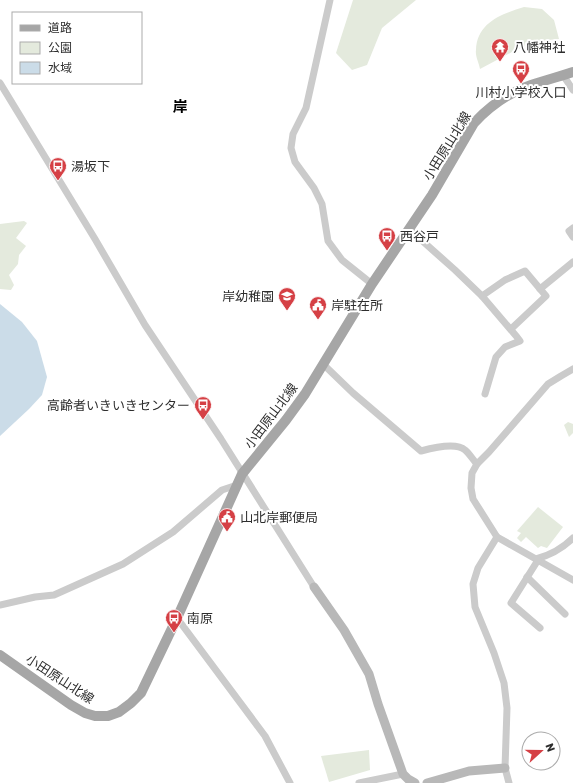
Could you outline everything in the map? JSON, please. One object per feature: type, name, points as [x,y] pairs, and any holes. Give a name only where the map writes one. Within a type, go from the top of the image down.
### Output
[{"type":"main road","name":"小田原山北線","points":[[0,655],[71,705],[85,713],[95,716],[108,716],[119,712],[131,704],[141,693],[178,618],[242,474],[286,420],[324,365],[372,284],[432,195],[474,123],[483,113],[512,93],[530,85],[568,73]]},
{"type":"street","points":[[330,0],[306,108],[294,134],[291,148],[295,162],[314,188],[322,204],[328,241],[342,260],[372,284]]},
{"type":"street","points":[[568,73],[573,90]]},
{"type":"street","points":[[0,83],[95,239],[145,325],[314,588],[344,630],[369,674],[403,774],[415,783]]},
{"type":"street","points":[[573,228],[569,231],[573,237]]},
{"type":"street","points":[[408,229],[482,296],[518,337],[520,342],[505,347],[496,357],[485,394]]},
{"type":"street","points":[[540,290],[573,262]]},
{"type":"street","points":[[482,296],[504,280],[525,271],[546,296],[511,330]]},
{"type":"street","points":[[324,365],[353,393],[421,451],[439,447],[457,446],[464,449],[477,464]]},
{"type":"street","points":[[573,369],[548,384],[477,464],[472,473],[471,488],[473,499],[497,538],[573,580]]},
{"type":"street","points":[[0,605],[35,597],[54,595],[123,564],[173,532],[222,490],[237,485]]},
{"type":"street","points":[[497,538],[478,568],[473,584],[475,607],[494,653],[504,683],[507,708],[505,768],[509,783]]},
{"type":"street","points":[[540,628],[511,603],[537,560],[564,547],[573,538]]},
{"type":"street","points":[[527,577],[566,614]]},
{"type":"street","points":[[178,618],[265,736],[290,783]]},
{"type":"street","points":[[427,783],[464,772],[505,768]]},
{"type":"street","points":[[359,783],[403,774]]},
{"type":"green space","points":[[353,0],[416,0],[382,28],[367,65],[352,70],[336,53]]},
{"type":"green space","points":[[524,7],[542,9],[554,20],[559,39],[537,41],[480,69],[476,52],[477,40],[481,32],[499,16]]},
{"type":"green space","points":[[24,221],[27,223],[16,238],[26,246],[19,255],[18,264],[9,275],[14,285],[11,290],[0,289],[0,224]]},
{"type":"green space","points":[[568,422],[573,424],[573,433],[569,437],[564,425]]},
{"type":"green space","points":[[538,507],[563,527],[547,548],[541,546],[538,548],[526,537],[521,542],[517,538],[521,533],[517,531]]},
{"type":"green space","points":[[369,750],[370,770],[329,782],[321,756]]},
{"type":"water","points":[[0,304],[22,322],[37,341],[47,377],[42,395],[0,436]]},
{"type":"place","name":"八幡神社","points":[[500,62]]},
{"type":"place","name":"川村小学校入口","points":[[521,84]]},
{"type":"place","name":"湯坂下","points":[[58,181]]},
{"type":"place","name":"西谷戸","points":[[387,251]]},
{"type":"place","name":"岸幼稚園","points":[[287,311]]},
{"type":"place","name":"岸駐在所","points":[[318,320]]},
{"type":"place","name":"高齢者いきいきセンター","points":[[203,420]]},
{"type":"place","name":"山北岸郵便局","points":[[227,532]]},
{"type":"place","name":"南原","points":[[174,633]]},
{"type":"district","name":"岸","points":[[180,107]]}]
